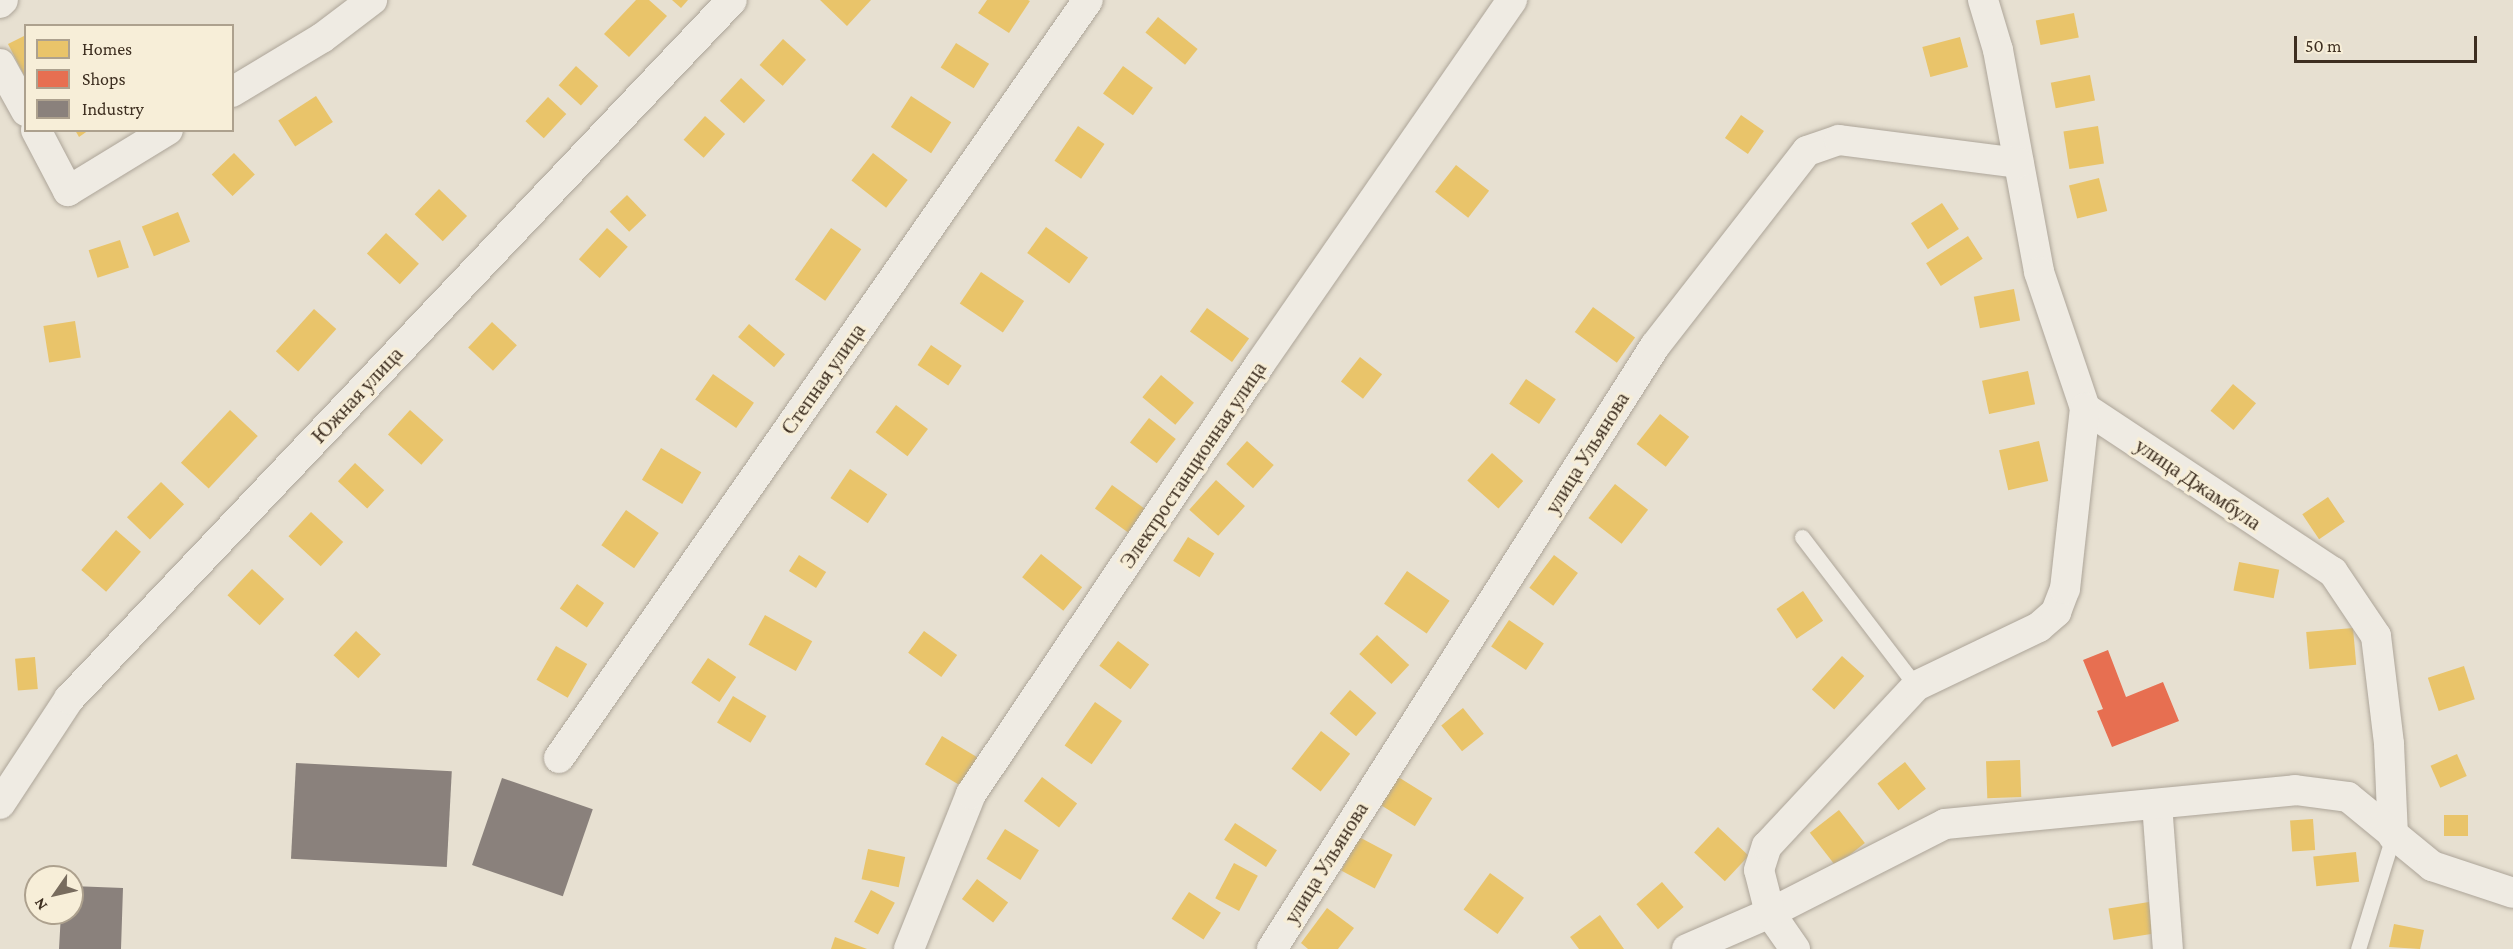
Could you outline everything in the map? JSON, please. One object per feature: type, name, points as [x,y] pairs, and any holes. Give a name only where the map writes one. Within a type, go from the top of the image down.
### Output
[{"type":"street","points":[[234,91],[321,38],[372,0]]},
{"type":"street","name":"Южная улица","points":[[4,785],[69,699],[732,0]]},
{"type":"street","name":"Степная улица","points":[[558,758],[1088,0]]},
{"type":"street","name":"Электростанционная улица","points":[[909,949],[971,794],[1260,364],[1512,0]]},
{"type":"street","points":[[1795,949],[1770,913],[1759,870],[1767,846],[1916,686],[2039,627],[2056,612],[2065,589],[2085,408],[2039,272],[1998,50],[1983,0]]},
{"type":"street","points":[[0,64],[24,107]]},
{"type":"street","points":[[37,132],[68,191],[165,132]]},
{"type":"street","name":"улица Ульянова","points":[[1272,949],[1655,346],[1807,151],[1839,140],[2019,163]]},
{"type":"street","name":"улица Джамбула","points":[[2085,408],[2333,572],[2376,636],[2389,744],[2393,836]]},
{"type":"street","points":[[1687,949],[1770,913],[1945,824],[2295,790],[2348,797],[2432,866],[2513,893]]},
{"type":"street","points":[[2157,804],[2168,949]]},
{"type":"lane","points":[[1802,537],[1916,686]]},
{"type":"lane","name":"улица Джамбула","points":[[2358,949],[2393,836]]},
{"type":"building: Homes","points":[[636,0],[649,0],[667,16],[629,57],[604,34]]},
{"type":"building: Homes","points":[[672,0],[688,0],[681,8]]},
{"type":"building: Homes","points":[[820,0],[871,0],[847,26]]},
{"type":"building: Homes","points":[[987,0],[1030,1],[1009,33],[978,13]]},
{"type":"building: Homes","points":[[2074,13],[2079,38],[2040,45],[2036,20]]},
{"type":"building: Homes","points":[[1158,17],[1198,49],[1185,65],[1145,33]]},
{"type":"building: Homes","points":[[24,36],[24,75],[8,44]]},
{"type":"building: Homes","points":[[1960,37],[1968,67],[1930,77],[1922,47]]},
{"type":"building: Homes","points":[[783,39],[806,60],[783,86],[760,65]]},
{"type":"building: Homes","points":[[956,43],[989,64],[974,88],[941,68]]},
{"type":"building: Homes","points":[[576,66],[598,86],[581,105],[559,85]]},
{"type":"building: Homes","points":[[1123,66],[1153,88],[1133,115],[1103,94]]},
{"type":"building: Homes","points":[[2090,75],[2095,101],[2056,108],[2051,83]]},
{"type":"building: Homes","points":[[741,78],[765,101],[744,123],[720,101]]},
{"type":"building: Homes","points":[[316,96],[333,122],[295,147],[278,121]]},
{"type":"building: Homes","points":[[911,96],[951,122],[931,153],[891,127]]},
{"type":"building: Homes","points":[[548,97],[566,114],[544,138],[525,121]]},
{"type":"building: Homes","points":[[1741,115],[1764,131],[1748,154],[1725,138]]},
{"type":"building: Homes","points":[[705,116],[725,134],[704,158],[684,140]]},
{"type":"building: Homes","points":[[1078,126],[1105,144],[1081,179],[1055,161]]},
{"type":"building: Homes","points":[[2098,126],[2104,164],[2069,169],[2063,131]]},
{"type":"building: Homes","points":[[76,132],[86,132],[79,137]]},
{"type":"building: Homes","points":[[234,153],[255,175],[233,196],[212,175]]},
{"type":"building: Homes","points":[[873,153],[908,180],[886,208],[851,181]]},
{"type":"building: Homes","points":[[1456,165],[1489,191],[1468,218],[1435,192]]},
{"type":"building: Homes","points":[[2099,178],[2107,211],[2077,218],[2069,185]]},
{"type":"building: Homes","points":[[439,189],[467,216],[443,241],[415,214]]},
{"type":"building: Homes","points":[[627,195],[646,215],[629,232],[610,212]]},
{"type":"building: Homes","points":[[1942,203],[1959,229],[1928,249],[1911,223]]},
{"type":"building: Homes","points":[[178,212],[190,242],[154,256],[142,227]]},
{"type":"building: Homes","points":[[1046,227],[1088,258],[1069,283],[1027,253]]},
{"type":"building: Homes","points":[[607,228],[628,247],[600,278],[579,259]]},
{"type":"building: Homes","points":[[831,228],[861,249],[825,301],[795,280]]},
{"type":"building: Homes","points":[[386,233],[419,264],[400,284],[367,253]]},
{"type":"building: Homes","points":[[1968,236],[1983,259],[1941,286],[1926,263]]},
{"type":"building: Homes","points":[[120,240],[129,268],[98,278],[89,250]]},
{"type":"building: Homes","points":[[981,272],[1024,301],[1003,333],[960,304]]},
{"type":"building: Homes","points":[[2014,289],[2020,320],[1980,328],[1974,297]]},
{"type":"building: Homes","points":[[1593,307],[1635,338],[1617,363],[1575,332]]},
{"type":"building: Homes","points":[[1207,308],[1249,339],[1232,362],[1190,331]]},
{"type":"building: Homes","points":[[314,309],[336,329],[298,371],[276,351]]},
{"type":"building: Homes","points":[[75,321],[81,358],[49,363],[43,326]]},
{"type":"building: Homes","points":[[492,322],[517,345],[493,371],[468,348]]},
{"type":"building: Homes","points":[[749,324],[785,354],[774,367],[738,337]]},
{"type":"building: Homes","points":[[931,345],[962,366],[948,386],[918,365]]},
{"type":"building: Homes","points":[[1360,357],[1382,374],[1363,399],[1341,381]]},
{"type":"building: Homes","points":[[2028,371],[2035,404],[1989,414],[1982,381]]},
{"type":"building: Homes","points":[[713,374],[754,403],[736,428],[695,399]]},
{"type":"building: Homes","points":[[1161,375],[1194,403],[1175,425],[1142,397]]},
{"type":"building: Homes","points":[[1526,379],[1556,399],[1539,424],[1509,404]]},
{"type":"building: Homes","points":[[2233,384],[2256,403],[2233,430],[2211,411]]},
{"type":"building: Homes","points":[[896,405],[928,429],[907,456],[876,432]]},
{"type":"building: Homes","points":[[230,410],[258,436],[209,489],[181,463]]},
{"type":"building: Homes","points":[[410,410],[443,440],[421,465],[388,435]]},
{"type":"building: Homes","points":[[1660,414],[1689,437],[1666,467],[1637,444]]},
{"type":"building: Homes","points":[[1149,418],[1176,439],[1157,463],[1130,442]]},
{"type":"building: Homes","points":[[1247,441],[1274,465],[1253,488],[1226,464]]},
{"type":"building: Homes","points":[[2039,441],[2048,481],[2008,490],[1999,450]]},
{"type":"building: Homes","points":[[661,448],[701,472],[682,504],[642,480]]},
{"type":"building: Homes","points":[[1492,453],[1523,481],[1498,509],[1467,480]]},
{"type":"building: Homes","points":[[355,463],[384,490],[367,509],[338,481]]},
{"type":"building: Homes","points":[[850,469],[887,494],[868,523],[830,498]]},
{"type":"building: Homes","points":[[1216,480],[1245,506],[1218,536],[1189,510]]},
{"type":"building: Homes","points":[[161,482],[184,504],[150,539],[127,517]]},
{"type":"building: Homes","points":[[1615,484],[1648,510],[1622,544],[1589,518]]},
{"type":"building: Homes","points":[[1112,485],[1145,509],[1128,533],[1095,508]]},
{"type":"building: Homes","points":[[2328,497],[2345,522],[2319,539],[2302,514]]},
{"type":"building: Homes","points":[[626,510],[659,533],[634,568],[601,545]]},
{"type":"building: Homes","points":[[311,512],[343,542],[321,566],[288,536]]},
{"type":"building: Homes","points":[[116,530],[141,552],[106,592],[81,570]]},
{"type":"building: Homes","points":[[1188,537],[1214,553],[1199,577],[1173,561]]},
{"type":"building: Homes","points":[[1041,554],[1082,587],[1063,611],[1022,577]]},
{"type":"building: Homes","points":[[799,555],[826,572],[816,588],[789,571]]},
{"type":"building: Homes","points":[[1554,555],[1578,573],[1553,606],[1529,588]]},
{"type":"building: Homes","points":[[2239,562],[2279,570],[2274,598],[2233,590]]},
{"type":"building: Homes","points":[[252,569],[284,599],[260,625],[227,595]]},
{"type":"building: Homes","points":[[1407,571],[1450,601],[1427,634],[1384,604]]},
{"type":"building: Homes","points":[[577,584],[604,603],[587,628],[560,609]]},
{"type":"building: Homes","points":[[1803,591],[1823,621],[1797,639],[1776,609]]},
{"type":"building: Homes","points":[[765,615],[812,641],[796,671],[749,645]]},
{"type":"building: Homes","points":[[1509,620],[1544,643],[1526,670],[1491,647]]},
{"type":"building: Homes","points":[[2353,628],[2356,665],[2309,669],[2306,632]]},
{"type":"building: Homes","points":[[356,631],[381,654],[358,678],[333,655]]},
{"type":"building: Homes","points":[[924,631],[957,655],[941,677],[908,653]]},
{"type":"building: Homes","points":[[1377,635],[1409,665],[1391,684],[1359,654]]},
{"type":"building: Homes","points":[[1118,641],[1149,664],[1130,689],[1099,666]]},
{"type":"building: Homes","points":[[556,646],[587,664],[568,698],[536,680]]},
{"type":"building: Homes","points":[[1842,656],[1864,676],[1834,710],[1812,689]]},
{"type":"building: Homes","points":[[35,657],[38,689],[18,691],[15,659]]},
{"type":"building: Homes","points":[[708,658],[736,677],[719,702],[691,683]]},
{"type":"building: Homes","points":[[2464,666],[2475,699],[2439,711],[2428,678]]},
{"type":"building: Homes","points":[[1350,690],[1376,713],[1356,736],[1330,713]]},
{"type":"building: Homes","points":[[733,696],[766,716],[750,743],[717,723]]},
{"type":"building: Homes","points":[[1095,702],[1122,721],[1092,764],[1065,745]]},
{"type":"building: Homes","points":[[1463,708],[1484,734],[1462,751],[1441,726]]},
{"type":"building: Homes","points":[[1321,731],[1350,754],[1321,792],[1291,769]]},
{"type":"building: Homes","points":[[942,736],[978,758],[961,786],[925,764]]},
{"type":"building: Homes","points":[[2457,754],[2467,776],[2440,788],[2431,766]]},
{"type":"building: Homes","points":[[2020,760],[2021,797],[1987,798],[1986,761]]},
{"type":"building: Homes","points":[[1905,762],[1926,789],[1898,810],[1877,784]]},
{"type":"building: Homes","points":[[1395,775],[1432,798],[1415,826],[1378,803]]},
{"type":"building: Homes","points":[[1042,777],[1077,803],[1059,827],[1024,801]]},
{"type":"building: Homes","points":[[1839,810],[1865,843],[1836,866],[1810,833]]},
{"type":"building: Homes","points":[[2444,815],[2468,815],[2468,836],[2444,836]]},
{"type":"building: Homes","points":[[2313,819],[2315,850],[2292,852],[2290,821]]},
{"type":"building: Homes","points":[[1235,823],[1277,850],[1266,867],[1224,840]]},
{"type":"building: Homes","points":[[1718,827],[1749,856],[1725,881],[1694,853]]},
{"type":"building: Homes","points":[[1005,829],[1039,850],[1020,880],[986,859]]},
{"type":"building: Homes","points":[[1359,837],[1393,855],[1375,888],[1341,871]]},
{"type":"building: Homes","points":[[868,849],[905,857],[899,887],[862,879]]},
{"type":"building: Homes","points":[[2356,852],[2359,882],[2316,886],[2313,856]]},
{"type":"building: Homes","points":[[1234,863],[1258,876],[1239,911],[1215,898]]},
{"type":"building: Homes","points":[[1490,873],[1524,898],[1498,934],[1464,909]]},
{"type":"building: Homes","points":[[977,879],[1008,902],[993,922],[962,899]]},
{"type":"building: Homes","points":[[1662,882],[1684,907],[1658,929],[1636,904]]},
{"type":"building: Homes","points":[[871,890],[895,903],[878,934],[854,922]]},
{"type":"building: Homes","points":[[1189,892],[1221,913],[1203,940],[1172,919]]},
{"type":"building: Homes","points":[[2149,902],[2154,934],[2114,940],[2109,908]]},
{"type":"building: Homes","points":[[1327,908],[1354,928],[1338,949],[1308,949],[1301,943]]},
{"type":"building: Homes","points":[[1600,915],[1624,949],[1579,949],[1570,937]]},
{"type":"building: Homes","points":[[2394,924],[2424,930],[2420,949],[2389,947]]},
{"type":"building: Homes","points":[[835,937],[867,949],[831,949]]},
{"type":"building: Shops","points":[[2108,650],[2126,697],[2163,682],[2179,721],[2112,747],[2097,711],[2103,709],[2083,660]]},
{"type":"building: Industry","points":[[296,763],[452,771],[447,867],[291,859]]},
{"type":"building: Industry","points":[[502,778],[593,809],[563,896],[472,865]]},
{"type":"building: Industry","points":[[84,886],[123,888],[121,949],[59,949],[60,925],[84,925]]}]
